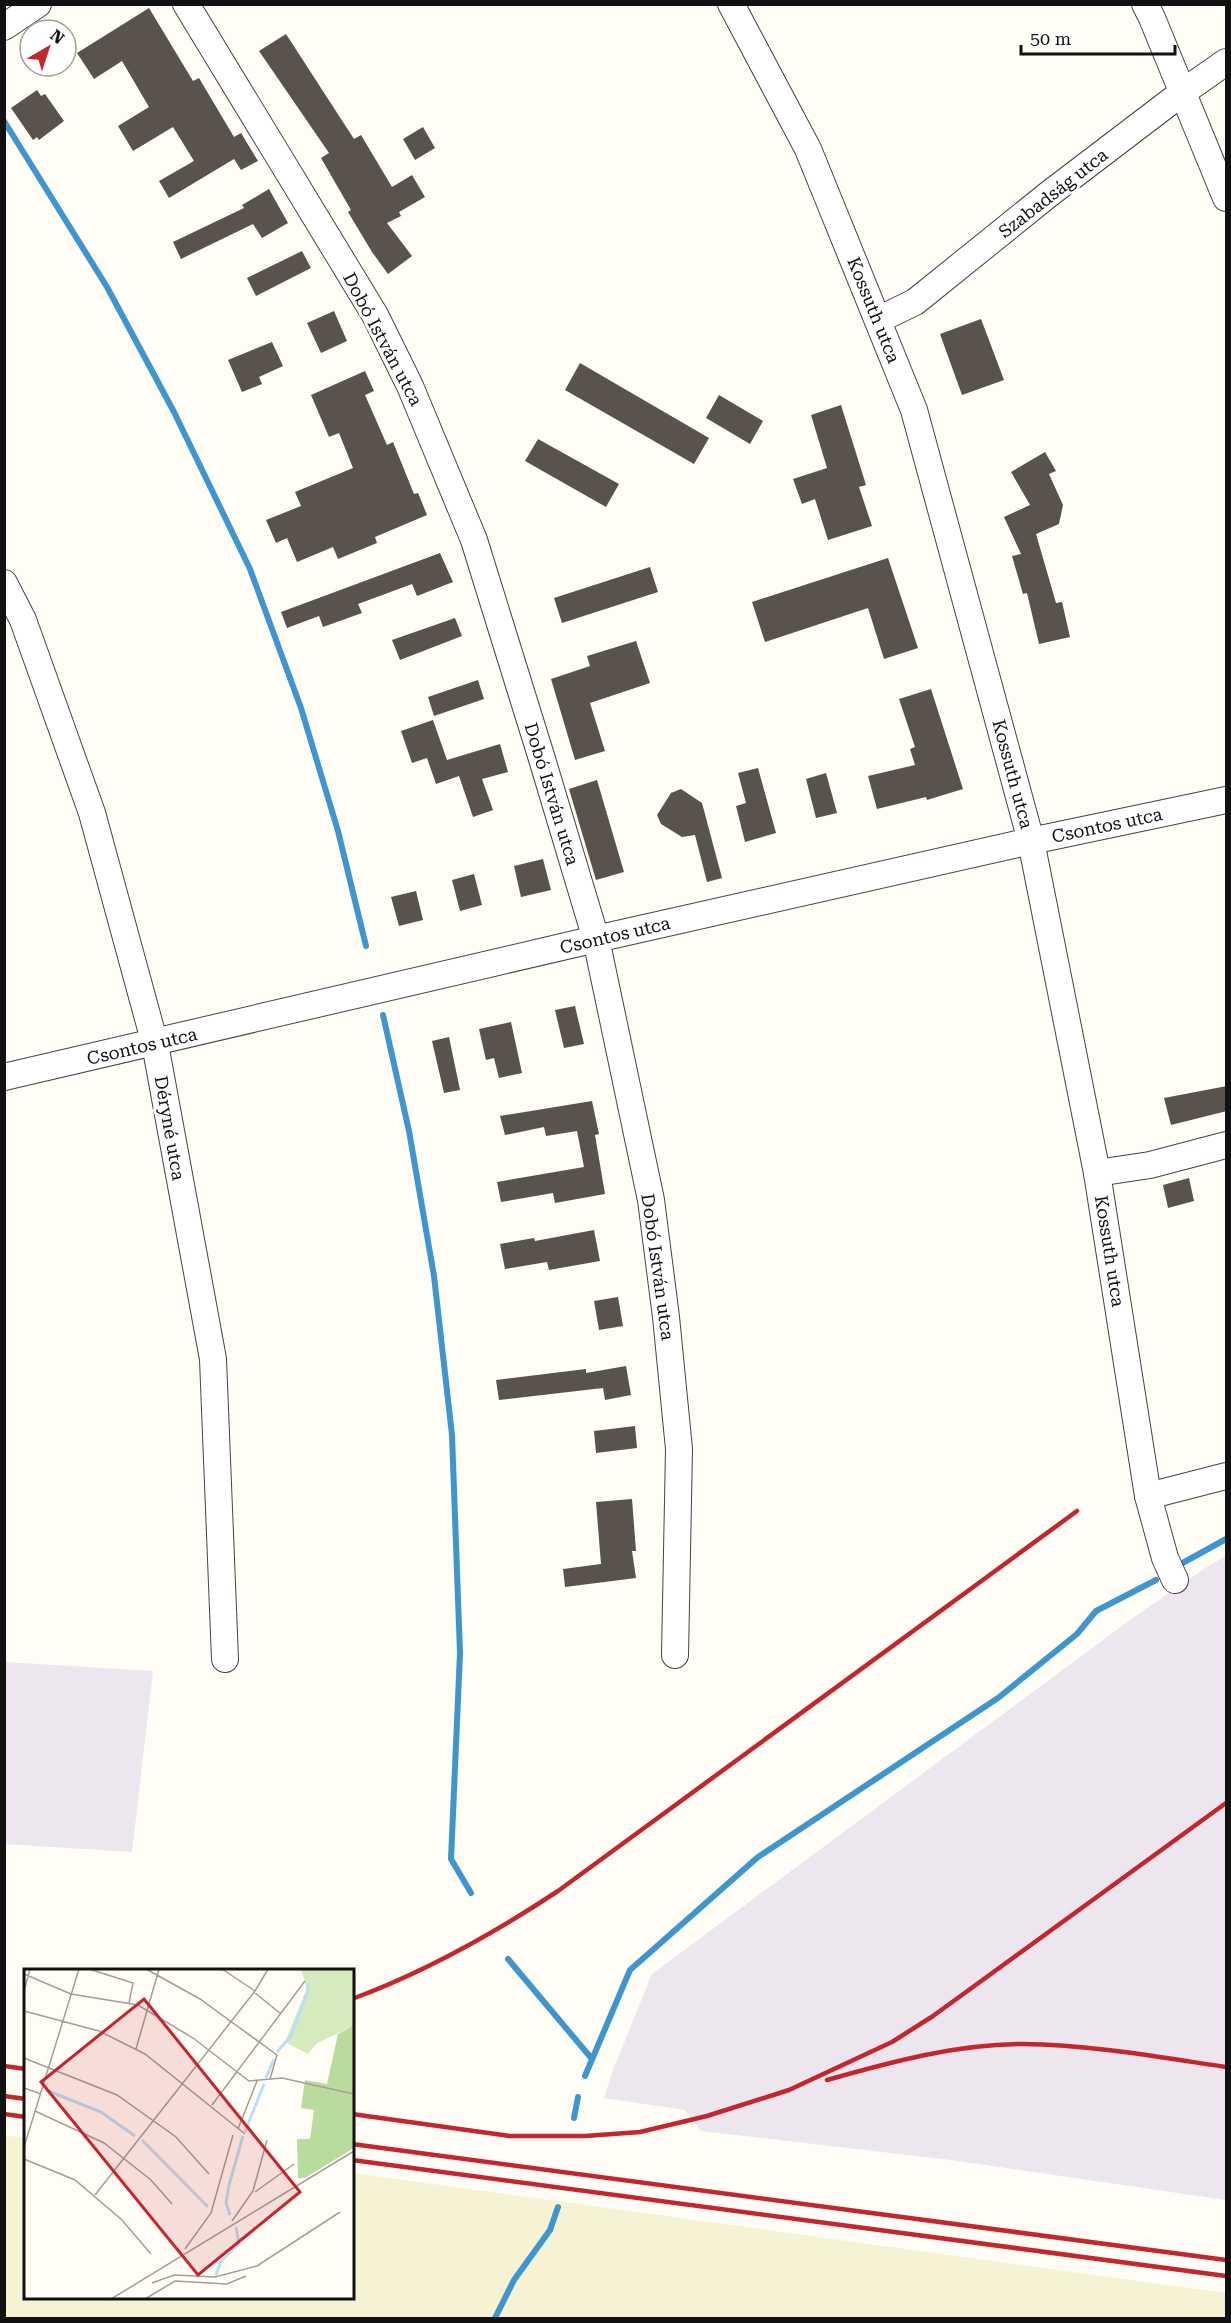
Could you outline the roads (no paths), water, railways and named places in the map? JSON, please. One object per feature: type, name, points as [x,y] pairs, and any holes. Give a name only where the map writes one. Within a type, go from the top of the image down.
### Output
[{"type":"street","points":[[4,27],[38,4]]},
{"type":"street","name":"Dobó István utca","points":[[186,4],[375,315],[410,386],[474,540],[596,939],[651,1200],[666,1317],[679,1449],[675,1655]]},
{"type":"street","name":"Kossuth utca","points":[[731,4],[808,149],[914,410],[1031,841],[1097,1173],[1148,1496],[1165,1558],[1175,1580]]},
{"type":"street","points":[[1145,4],[1227,198]]},
{"type":"street","name":"Szabadság utca","points":[[878,320],[915,302],[1049,194],[1183,92],[1227,62]]},
{"type":"street","name":"Déryné utca","points":[[4,583],[23,620],[92,813],[155,1044],[213,1359],[225,1659]]},
{"type":"street","name":"Csontos utca","points":[[4,1077],[155,1044],[596,939],[1031,841],[1227,800]]},
{"type":"street","points":[[1097,1173],[1150,1165],[1227,1145]]},
{"type":"street","points":[[1148,1496],[1227,1476]]},
{"type":"waterway","points":[[4,121],[107,287],[174,412],[250,569],[301,708],[338,831],[366,946]]},
{"type":"waterway","points":[[383,1015],[409,1131],[434,1276],[452,1435],[460,1653],[451,1859],[471,1893]]},
{"type":"waterway","points":[[1179,1565],[1226,1539]]},
{"type":"waterway","points":[[585,2076],[630,1970],[758,1857],[998,1698],[1077,1634],[1096,1611],[1156,1580]]},
{"type":"waterway","points":[[508,1959],[592,2059]]},
{"type":"waterway","points":[[574,2118],[578,2097]]},
{"type":"waterway","points":[[495,2318],[514,2280],[550,2230],[558,2207]]},
{"type":"railway","points":[[354,1998],[406,1977],[458,1951],[558,1891],[1077,1511]]},
{"type":"railway","points":[[354,2114],[510,2136],[585,2136],[640,2132],[707,2116],[789,2090],[892,2042],[933,2016],[1226,1803]]},
{"type":"railway","points":[[827,2080],[924,2055],[973,2047],[1023,2044],[1099,2049],[1226,2067]]},
{"type":"railway","points":[[4,2066],[24,2069]]},
{"type":"railway","points":[[4,2096],[24,2099]]},
{"type":"railway","points":[[4,2114],[24,2117]]},
{"type":"railway","points":[[354,2144],[1226,2260]]},
{"type":"railway","points":[[354,2160],[1226,2276]]}]
